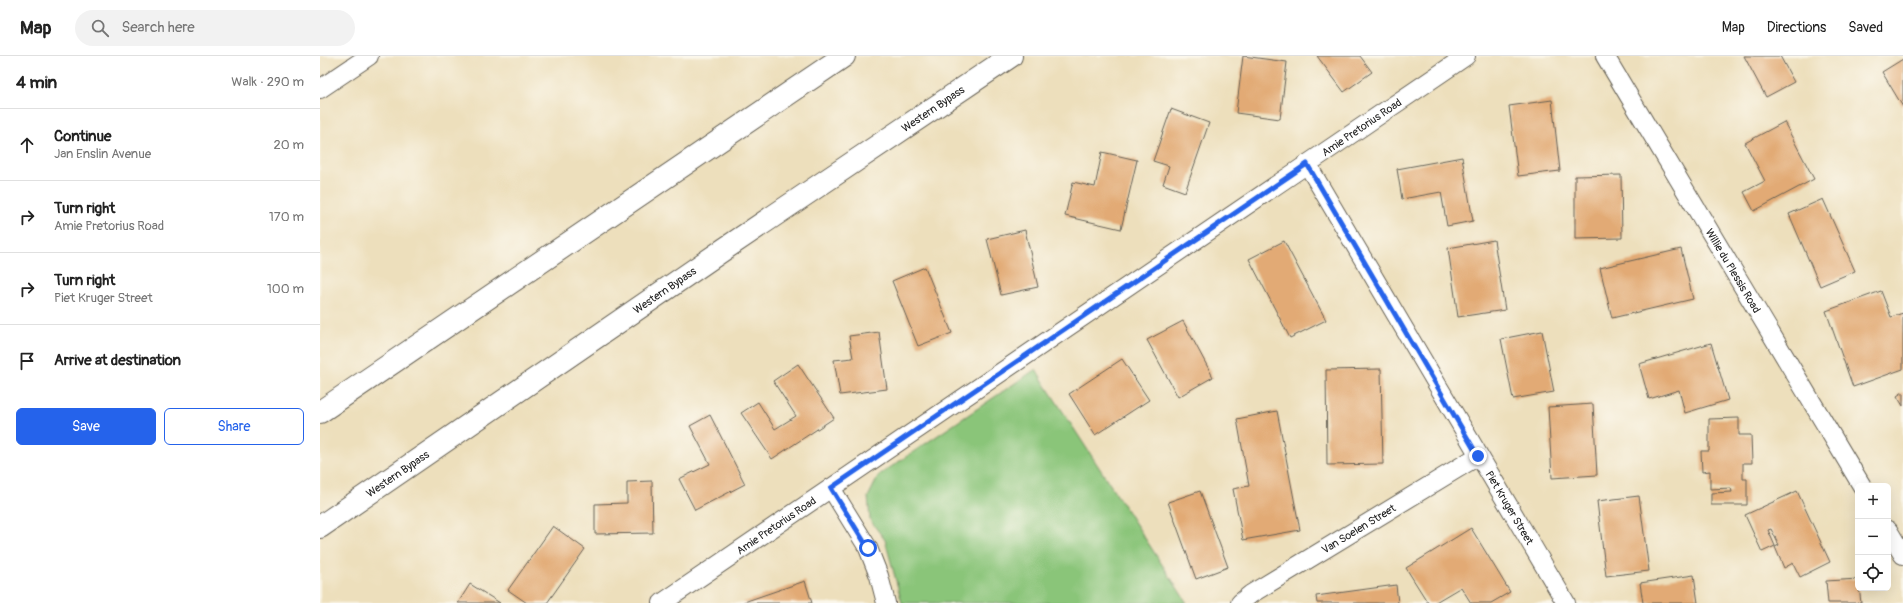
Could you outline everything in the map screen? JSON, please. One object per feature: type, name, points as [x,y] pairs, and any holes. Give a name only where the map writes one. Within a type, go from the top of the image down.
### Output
[{"type":"highway","points":[[320,412],[844,56]]},
{"type":"highway","name":"Western Bypass","points":[[320,526],[726,248],[1011,56]]},
{"type":"street","points":[[320,89],[369,56]]},
{"type":"street","name":"Amie Pretorius Road","points":[[662,603],[1466,56]]},
{"type":"street","name":"Willie du Plessis Road","points":[[1605,56],[1860,483]]},
{"type":"street","name":"Piet Kruger Street","points":[[1307,164],[1566,603]]},
{"type":"street","name":"Van Soelen Street","points":[[1240,603],[1251,594],[1478,456]]},
{"type":"street","points":[[831,488],[868,548],[880,576],[886,603]]},
{"type":"street","points":[[1894,533],[1903,555]]},
{"type":"green space","points":[[1036,369],[1187,603],[902,603],[885,540],[870,520],[868,497],[879,475]]},
{"type":"building","points":[[1243,56],[1287,62],[1280,119],[1236,113]]},
{"type":"building","points":[[1317,56],[1360,56],[1372,72],[1344,92]]},
{"type":"building","points":[[1744,56],[1780,56],[1794,82],[1766,97]]},
{"type":"building","points":[[1903,59],[1903,107],[1882,72]]},
{"type":"building","points":[[1552,100],[1560,171],[1518,176],[1509,106]]},
{"type":"building","points":[[1171,109],[1209,123],[1185,192],[1163,184],[1169,166],[1153,161]]},
{"type":"building","points":[[1784,122],[1814,179],[1754,211],[1744,192],[1765,181],[1745,143]]},
{"type":"building","points":[[1102,152],[1137,160],[1121,229],[1065,216],[1073,182],[1095,187]]},
{"type":"building","points":[[1462,157],[1473,221],[1447,226],[1441,192],[1402,199],[1397,169]]},
{"type":"building","points":[[1621,175],[1622,238],[1575,239],[1575,176]]},
{"type":"building","points":[[1823,199],[1855,271],[1820,286],[1789,214]]},
{"type":"building","points":[[1025,230],[1038,287],[1001,295],[987,239]]},
{"type":"building","points":[[1494,240],[1505,310],[1458,317],[1448,248]]},
{"type":"building","points":[[1284,241],[1326,320],[1290,338],[1249,259]]},
{"type":"building","points":[[1681,249],[1693,299],[1612,318],[1600,268]]},
{"type":"building","points":[[925,267],[952,333],[918,346],[892,281]]},
{"type":"building","points":[[1881,291],[1891,317],[1903,313],[1903,369],[1853,387],[1826,311]]},
{"type":"building","points":[[1183,321],[1213,377],[1178,397],[1147,340]]},
{"type":"building","points":[[1542,331],[1554,392],[1513,399],[1501,339]]},
{"type":"building","points":[[879,332],[887,389],[840,395],[834,360],[853,358],[849,336]]},
{"type":"building","points":[[1711,343],[1728,400],[1685,413],[1679,390],[1649,399],[1639,364]]},
{"type":"building","points":[[1122,359],[1149,400],[1095,435],[1069,394]]},
{"type":"building","points":[[798,364],[834,418],[772,459],[741,413],[758,402],[775,429],[796,416],[773,381]]},
{"type":"building","points":[[1381,369],[1383,464],[1327,465],[1326,370]]},
{"type":"building","points":[[1903,392],[1903,406],[1897,396]]},
{"type":"building","points":[[1593,404],[1597,475],[1552,478],[1548,407]]},
{"type":"building","points":[[1277,411],[1300,530],[1243,540],[1233,489],[1249,486],[1237,419]]},
{"type":"building","points":[[710,415],[745,484],[695,510],[679,479],[710,464],[690,426]]},
{"type":"building","points":[[1739,418],[1739,435],[1751,435],[1752,463],[1743,463],[1743,479],[1747,479],[1747,505],[1711,505],[1711,493],[1732,492],[1731,488],[1710,489],[1710,471],[1702,472],[1701,451],[1709,451],[1709,419]]},
{"type":"building","points":[[652,481],[653,533],[595,534],[595,504],[627,503],[627,482]]},
{"type":"building","points":[[1200,491],[1228,567],[1196,579],[1168,502]]},
{"type":"building","points":[[1797,491],[1830,562],[1800,577],[1793,563],[1784,568],[1775,547],[1779,545],[1771,529],[1768,530],[1775,546],[1762,552],[1745,515]]},
{"type":"building","points":[[1639,496],[1649,571],[1606,576],[1597,501]]},
{"type":"building","points":[[553,526],[585,549],[547,603],[527,603],[508,590]]},
{"type":"building","points":[[1471,528],[1510,592],[1491,603],[1471,603],[1461,587],[1434,603],[1428,603],[1406,568]]},
{"type":"building","points":[[1694,575],[1698,603],[1643,603],[1640,583]]},
{"type":"building","points":[[1855,579],[1855,591],[1860,591],[1861,603],[1828,603],[1826,581]]},
{"type":"building","points":[[805,581],[812,603],[741,603]]},
{"type":"building","points":[[470,584],[500,603],[458,603]]},
{"type":"building","points":[[1396,585],[1398,603],[1317,603],[1316,596]]},
{"type":"route","points":[[868,548],[831,488],[1307,164],[1478,456]]}]
